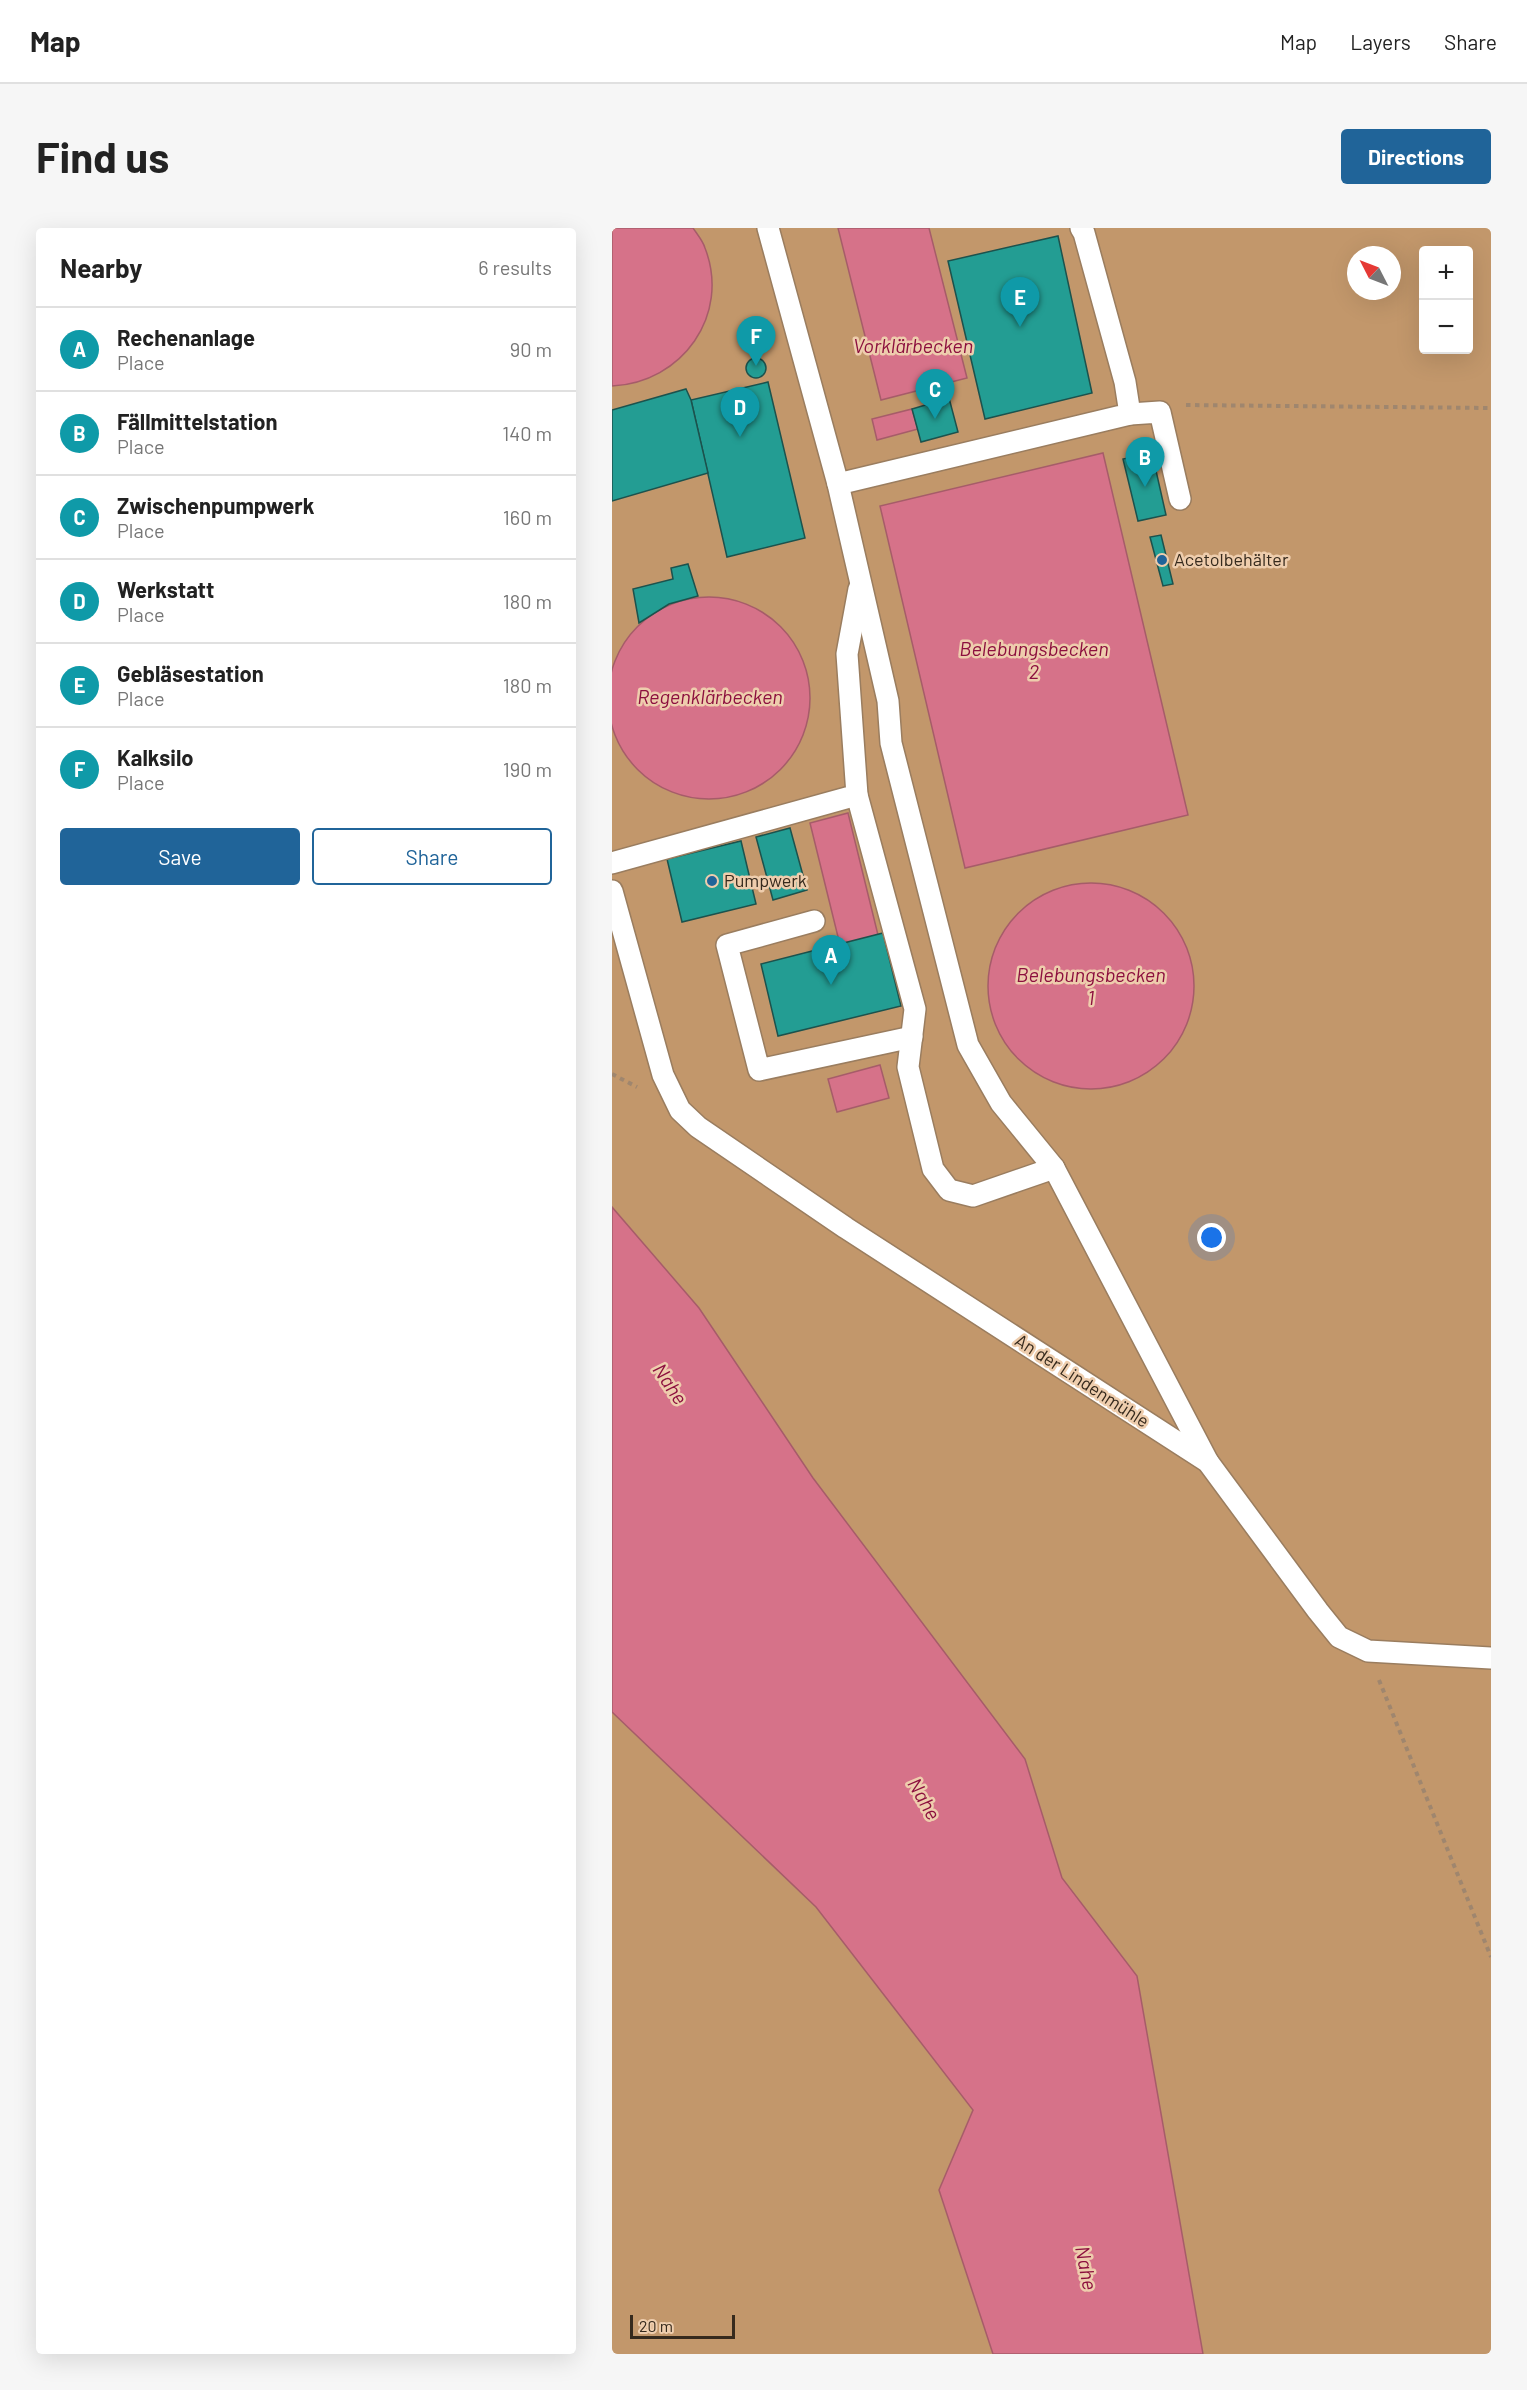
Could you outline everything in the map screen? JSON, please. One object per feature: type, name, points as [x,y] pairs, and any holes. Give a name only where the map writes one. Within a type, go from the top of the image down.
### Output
[{"type":"lane","points":[[768,228],[838,484],[888,701],[891,743],[968,1045],[1000,1103],[1054,1168],[1208,1462]]},
{"type":"lane","points":[[1081,228],[1125,382],[1130,414]]},
{"type":"lane","points":[[838,484],[1130,414],[1160,412],[1180,499]]},
{"type":"lane","points":[[860,581],[847,654],[857,795],[915,1009],[908,1066],[933,1169],[949,1190],[973,1196],[1054,1168]]},
{"type":"lane","points":[[612,863],[857,795]]},
{"type":"lane","name":"An der Lindenmühle","points":[[612,891],[663,1075],[680,1110],[698,1127],[846,1228],[1208,1462],[1339,1637],[1368,1652],[1491,1658]]},
{"type":"lane","points":[[814,921],[727,945],[759,1070],[912,1036]]},
{"type":"path","points":[[1185,405],[1491,408]]},
{"type":"path","points":[[1368,1652],[1482,1929],[1491,1957]]},
{"type":"shaded area","points":[[612,228],[1491,228],[1491,2354],[1203,2354],[1137,1976],[1062,1878],[1025,1759],[813,1478],[699,1308],[612,1207]]},
{"type":"shaded area","points":[[612,1712],[816,1907],[973,2110],[939,2190],[993,2354],[612,2354]]},
{"type":"water","points":[[612,228],[693,228],[704,245],[711,273],[711,297],[705,320],[694,341],[679,359],[660,373],[637,382],[612,386]]},
{"type":"water","name":"Vorklärbecken","points":[[838,228],[929,228],[967,378],[881,400]]},
{"type":"water","points":[[912,409],[918,429],[877,440],[872,419]]},
{"type":"water","name":"Belebungsbecken 2","points":[[1103,453],[1188,815],[965,868],[880,506]]},
{"type":"water","name":"Regenklärbecken","points":[[709,597],[738,601],[757,609],[787,634],[798,650],[806,669],[810,698],[806,727],[798,746],[773,776],[757,787],[738,795],[709,799],[680,795],[661,787],[631,762],[620,746],[612,727],[608,698],[612,669],[620,650],[645,620],[661,609],[680,601]]},
{"type":"water","points":[[848,813],[878,935],[840,945],[810,823]]},
{"type":"water","name":"Belebungsbecken 1","points":[[1091,883],[1111,885],[1130,891],[1164,913],[1186,947],[1192,966],[1194,986],[1192,1006],[1186,1025],[1164,1059],[1130,1081],[1111,1087],[1091,1089],[1071,1087],[1052,1081],[1018,1059],[996,1025],[990,1006],[988,986],[990,966],[996,947],[1018,913],[1052,891],[1071,885]]},
{"type":"water","points":[[880,1065],[889,1098],[837,1112],[828,1079]]},
{"type":"water","name":"Nahe","points":[[612,1207],[699,1308],[813,1478],[1025,1759],[1062,1878],[1137,1976],[1203,2354],[993,2354],[939,2190],[973,2110],[816,1907],[612,1712]]},
{"type":"building","points":[[1058,236],[1092,393],[985,419],[948,261]]},
{"type":"building","points":[[756,358],[763,361],[766,368],[763,375],[756,378],[749,375],[746,368],[749,361]]},
{"type":"building","points":[[768,382],[805,538],[727,557],[691,400]]},
{"type":"building","points":[[686,389],[691,400],[708,473],[612,501],[612,410]]},
{"type":"building","points":[[949,398],[958,432],[921,442],[912,409]]},
{"type":"building","points":[[1152,453],[1166,515],[1138,521],[1123,459]]},
{"type":"building","name":"Acetolbehälter","points":[[1161,535],[1173,584],[1163,586],[1150,537]]},
{"type":"building","points":[[688,564],[698,596],[669,604],[639,623],[633,589],[673,579],[671,568]]},
{"type":"building","points":[[790,828],[807,890],[773,900],[756,837]]},
{"type":"building","name":"Pumpwerk","points":[[741,841],[756,904],[682,922],[667,859]]},
{"type":"building","points":[[883,933],[901,1006],[778,1036],[761,964]]},
{"type":"place","name":"Gebläsestation","points":[[1020,327]]},
{"type":"place","name":"Kalksilo","points":[[756,366]]},
{"type":"place","name":"Zwischenpumpwerk","points":[[935,419]]},
{"type":"place","name":"Werkstatt","points":[[740,437]]},
{"type":"place","name":"Fällmittelstation","points":[[1145,487]]},
{"type":"place","name":"Acetolbehälter","points":[[1162,560]]},
{"type":"place","name":"Pumpwerk","points":[[712,881]]},
{"type":"place","name":"Rechenanlage","points":[[831,985]]}]
